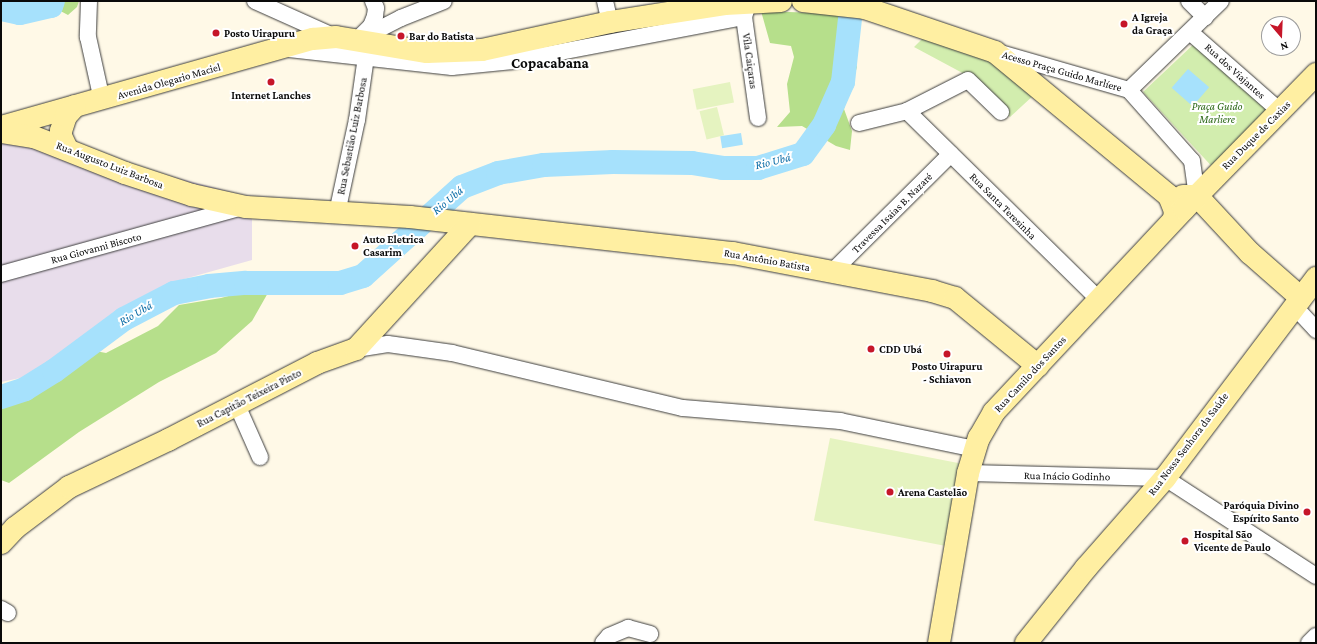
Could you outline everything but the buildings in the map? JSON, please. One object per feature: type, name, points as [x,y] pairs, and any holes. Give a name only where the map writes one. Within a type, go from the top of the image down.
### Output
[{"type":"main road","name":"Avenida Olegario Maciel","points":[[1,127],[102,100],[302,41],[336,37],[364,44],[427,52],[482,50],[610,22],[725,4],[746,10],[781,1]]},
{"type":"main road","points":[[803,1],[864,8],[995,52],[1169,196],[1175,211],[1174,219]]},
{"type":"main road","name":"Rua Duque de Caxias","points":[[1197,196],[1316,74]]},
{"type":"main road","points":[[67,148],[61,136],[61,131],[66,116],[75,106]]},
{"type":"main road","name":"Rua Augusto Luiz Barbosa","points":[[1,132],[34,137],[67,148],[125,173],[192,195],[246,206],[410,217]]},
{"type":"main road","points":[[1169,196],[1197,196],[1297,302]]},
{"type":"main road","name":"Rua Camilo dos Santos","points":[[939,643],[968,473],[975,449],[994,412],[1197,196]]},
{"type":"main road","name":"Rua Antônio Batista","points":[[410,217],[733,253],[833,271],[955,298],[1038,366]]},
{"type":"main road","name":"Rua Capitão Teixeira Pinto","points":[[1,543],[15,528],[69,487],[317,363],[356,349],[461,223]]},
{"type":"main road","name":"Rua Nossa Senhora da Saúde","points":[[1026,643],[1086,568],[1165,478],[1316,278]]},
{"type":"street","points":[[89,1],[88,37],[102,100]]},
{"type":"street","points":[[255,1],[336,37]]},
{"type":"street","points":[[373,1],[401,18]]},
{"type":"street","points":[[364,44],[375,16],[376,8],[373,1]]},
{"type":"street","points":[[364,44],[401,18],[444,1]]},
{"type":"street","points":[[605,1],[610,22]]},
{"type":"street","points":[[1189,1],[1205,17]]},
{"type":"street","points":[[1197,196],[1192,161],[1129,90],[1221,1]]},
{"type":"street","points":[[281,48],[364,44],[452,67],[513,61],[746,10]]},
{"type":"street","name":"Vila Caiçaras","points":[[746,10],[758,118]]},
{"type":"street","name":"Rua dos Viajantes","points":[[1190,32],[1280,111]]},
{"type":"street","name":"Rua Sebastião Luiz Barbosa","points":[[337,213],[357,120],[364,44]]},
{"type":"street","name":"Acesso Praça Guido Marlíere","points":[[995,52],[1129,90]]},
{"type":"street","points":[[859,123],[907,111],[968,80],[1001,112]]},
{"type":"street","name":"Rua Santa Teresinha","points":[[907,111],[1099,300]]},
{"type":"street","name":"Travessa Isaias B. Nazaré","points":[[833,271],[951,154]]},
{"type":"street","points":[[191,222],[201,206],[200,200],[192,195]]},
{"type":"street","name":"Rua Giovanni Biscoto","points":[[1,274],[246,206]]},
{"type":"street","points":[[1297,302],[1315,328]]},
{"type":"street","points":[[356,349],[388,344],[452,353],[683,408],[840,421],[975,449]]},
{"type":"street","points":[[237,404],[260,457]]},
{"type":"street","name":"Rua Inácio Godinho","points":[[968,473],[1165,478]]},
{"type":"street","points":[[1165,478],[1316,576]]},
{"type":"street","points":[[603,643],[609,636],[628,628],[650,634]]},
{"type":"street","points":[[1309,643],[1316,636]]},
{"type":"shaded area","points":[[1,140],[67,149],[262,200],[252,210],[252,260],[177,281],[25,377],[1,382]]},
{"type":"green space","points":[[1,1],[79,1],[77,7],[68,15],[51,6],[30,19],[1,17]]},
{"type":"green space","points":[[851,9],[848,41],[857,67],[844,109],[852,131],[850,150],[836,146],[802,126],[777,127],[790,112],[787,84],[794,57],[791,46],[770,43],[761,11],[816,13]]},
{"type":"green space","points":[[924,37],[988,59],[1035,94],[1010,117],[970,77],[914,47]]},
{"type":"green space","name":"Praça Guido Marliere","points":[[1197,41],[1273,111],[1217,172],[1143,92]]},
{"type":"green space","points":[[730,82],[734,103],[697,110],[693,89]]},
{"type":"green space","points":[[717,107],[724,135],[707,139],[700,111]]},
{"type":"green space","points":[[273,284],[252,321],[216,353],[159,382],[79,432],[9,483],[1,480],[1,405],[30,397],[85,349],[106,353],[158,326],[179,305],[221,298]]},
{"type":"green space","name":"Arena Castelão","points":[[830,438],[964,464],[948,547],[814,520]]},
{"type":"water","points":[[1188,69],[1209,87],[1193,106],[1172,88]]},
{"type":"water","points":[[741,133],[743,145],[722,148],[720,136]]},
{"type":"waterway","points":[[1,9],[20,13],[51,6],[53,1]]},
{"type":"waterway","name":"Rio Ubá","points":[[1,397],[25,389],[54,371],[124,319],[174,293],[209,286],[246,283],[340,283],[363,276],[462,187],[498,173],[544,165],[613,162],[692,163],[723,168],[758,168],[803,154],[824,125],[843,82],[852,1]]},
{"type":"place","name":"A Igreja da Graça","points":[[1124,24]]},
{"type":"place","name":"Posto Uirapuru","points":[[216,33]]},
{"type":"place","name":"Bar do Batista","points":[[401,36]]},
{"type":"place","name":"Internet Lanches","points":[[271,82]]},
{"type":"place","name":"Auto Eletrica Casarim","points":[[355,246]]},
{"type":"place","name":"CDD Ubá","points":[[871,349]]},
{"type":"place","name":"Posto Uirapuru - Schiavon","points":[[947,354]]},
{"type":"place","name":"Arena Castelão","points":[[890,492]]},
{"type":"place","name":"Paróquia Divino Espírito Santo","points":[[1307,512]]},
{"type":"place","name":"Hospital São Vicente de Paulo","points":[[1185,541]]},
{"type":"district","name":"Copacabana","points":[[550,64]]}]
